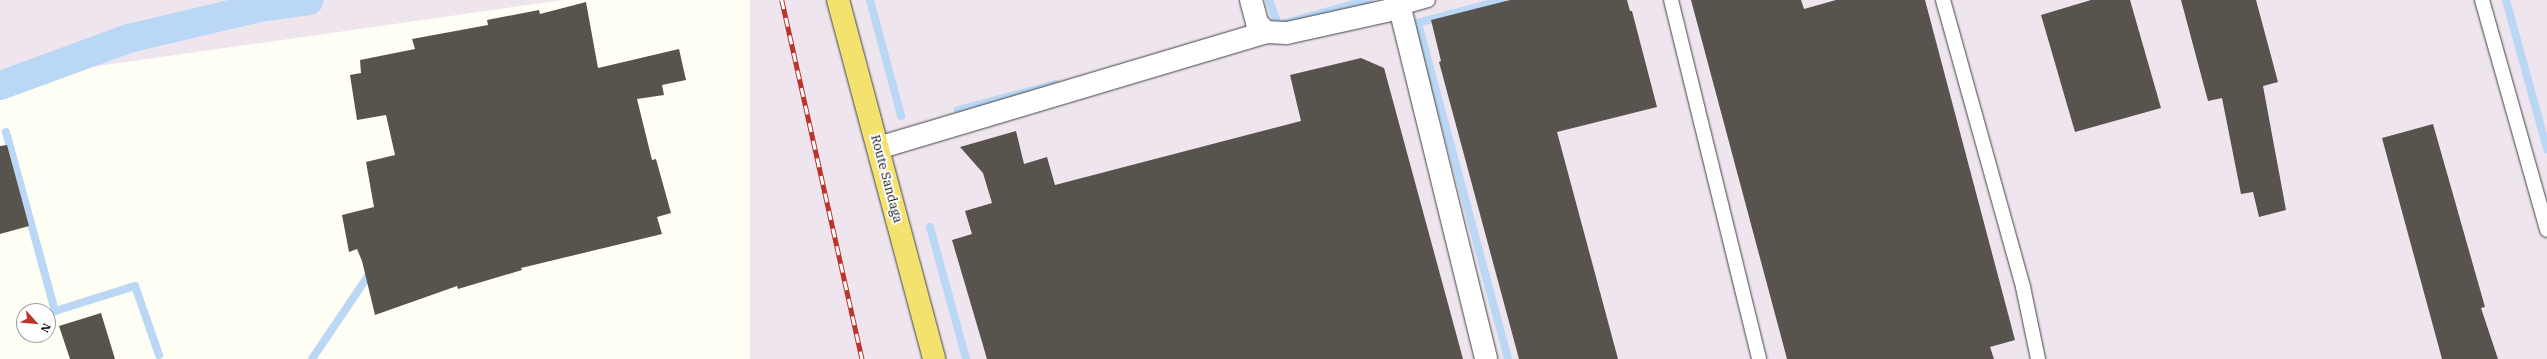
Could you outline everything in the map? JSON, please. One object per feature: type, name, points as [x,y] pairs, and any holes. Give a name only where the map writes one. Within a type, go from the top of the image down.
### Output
[{"type":"main road","name":"Route Sandaga","points":[[838,0],[934,359]]},
{"type":"street","points":[[1251,0],[1257,24],[1266,32]]},
{"type":"street","points":[[878,148],[1266,32],[1287,33],[1400,8],[1486,359]]},
{"type":"lane","points":[[1400,8],[1428,0]]},
{"type":"lane","points":[[1671,0],[1759,359]]},
{"type":"lane","points":[[1944,0],[2023,288],[2038,359]]},
{"type":"lane","points":[[2482,0],[2547,230]]},
{"type":"shaded area","points":[[0,0],[563,0],[0,80]]},
{"type":"shaded area","points":[[750,0],[2547,0],[2547,359],[750,359]]},
{"type":"building","points":[[1510,0],[1627,0],[1630,11],[1632,11],[1657,107],[1557,132],[1618,359],[1519,359],[1439,62],[1441,61],[1431,20]]},
{"type":"building","points":[[1691,0],[1801,0],[1804,9],[1836,0],[1925,0],[2015,340],[1990,347],[1994,359],[1787,359]]},
{"type":"building","points":[[2091,0],[2130,0],[2161,108],[2075,132],[2041,15]]},
{"type":"building","points":[[2181,0],[2256,0],[2278,82],[2263,86],[2286,210],[2259,217],[2253,192],[2241,194],[2222,98],[2208,101]]},
{"type":"building","points":[[586,2],[598,68],[679,49],[686,80],[662,85],[664,95],[637,99],[652,160],[656,159],[671,213],[657,217],[662,234],[521,268],[522,270],[458,289],[457,286],[375,315],[362,261],[357,249],[349,252],[342,215],[374,207],[366,162],[395,155],[386,115],[357,120],[350,75],[361,73],[360,60],[415,49],[412,39],[488,25],[487,20],[539,10],[540,14]]},
{"type":"building","points":[[1361,58],[1384,68],[1463,359],[987,359],[952,240],[972,234],[965,211],[992,203],[983,173],[960,147],[1016,131],[1024,164],[1047,157],[1055,185],[1301,121],[1290,75]]},
{"type":"building","points":[[2433,124],[2485,307],[2481,308],[2498,359],[2442,359],[2382,138]]},
{"type":"building","points":[[7,145],[29,226],[0,234],[0,146]]},
{"type":"building","points":[[101,313],[115,359],[70,359],[59,326]]},
{"type":"waterway","points":[[0,85],[128,38],[259,7],[309,0]]},
{"type":"waterway","points":[[870,0],[901,116]]},
{"type":"waterway","points":[[1269,0],[1278,25],[1369,0]]},
{"type":"waterway","points":[[1503,0],[1418,23],[1508,359]]},
{"type":"waterway","points":[[2506,0],[2547,149]]},
{"type":"waterway","points":[[958,110],[1056,84]]},
{"type":"waterway","points":[[6,132],[55,311],[135,286],[159,355]]},
{"type":"waterway","points":[[930,227],[966,359]]},
{"type":"waterway","points":[[312,359],[372,270]]},
{"type":"railway","points":[[782,0],[862,359]]}]
